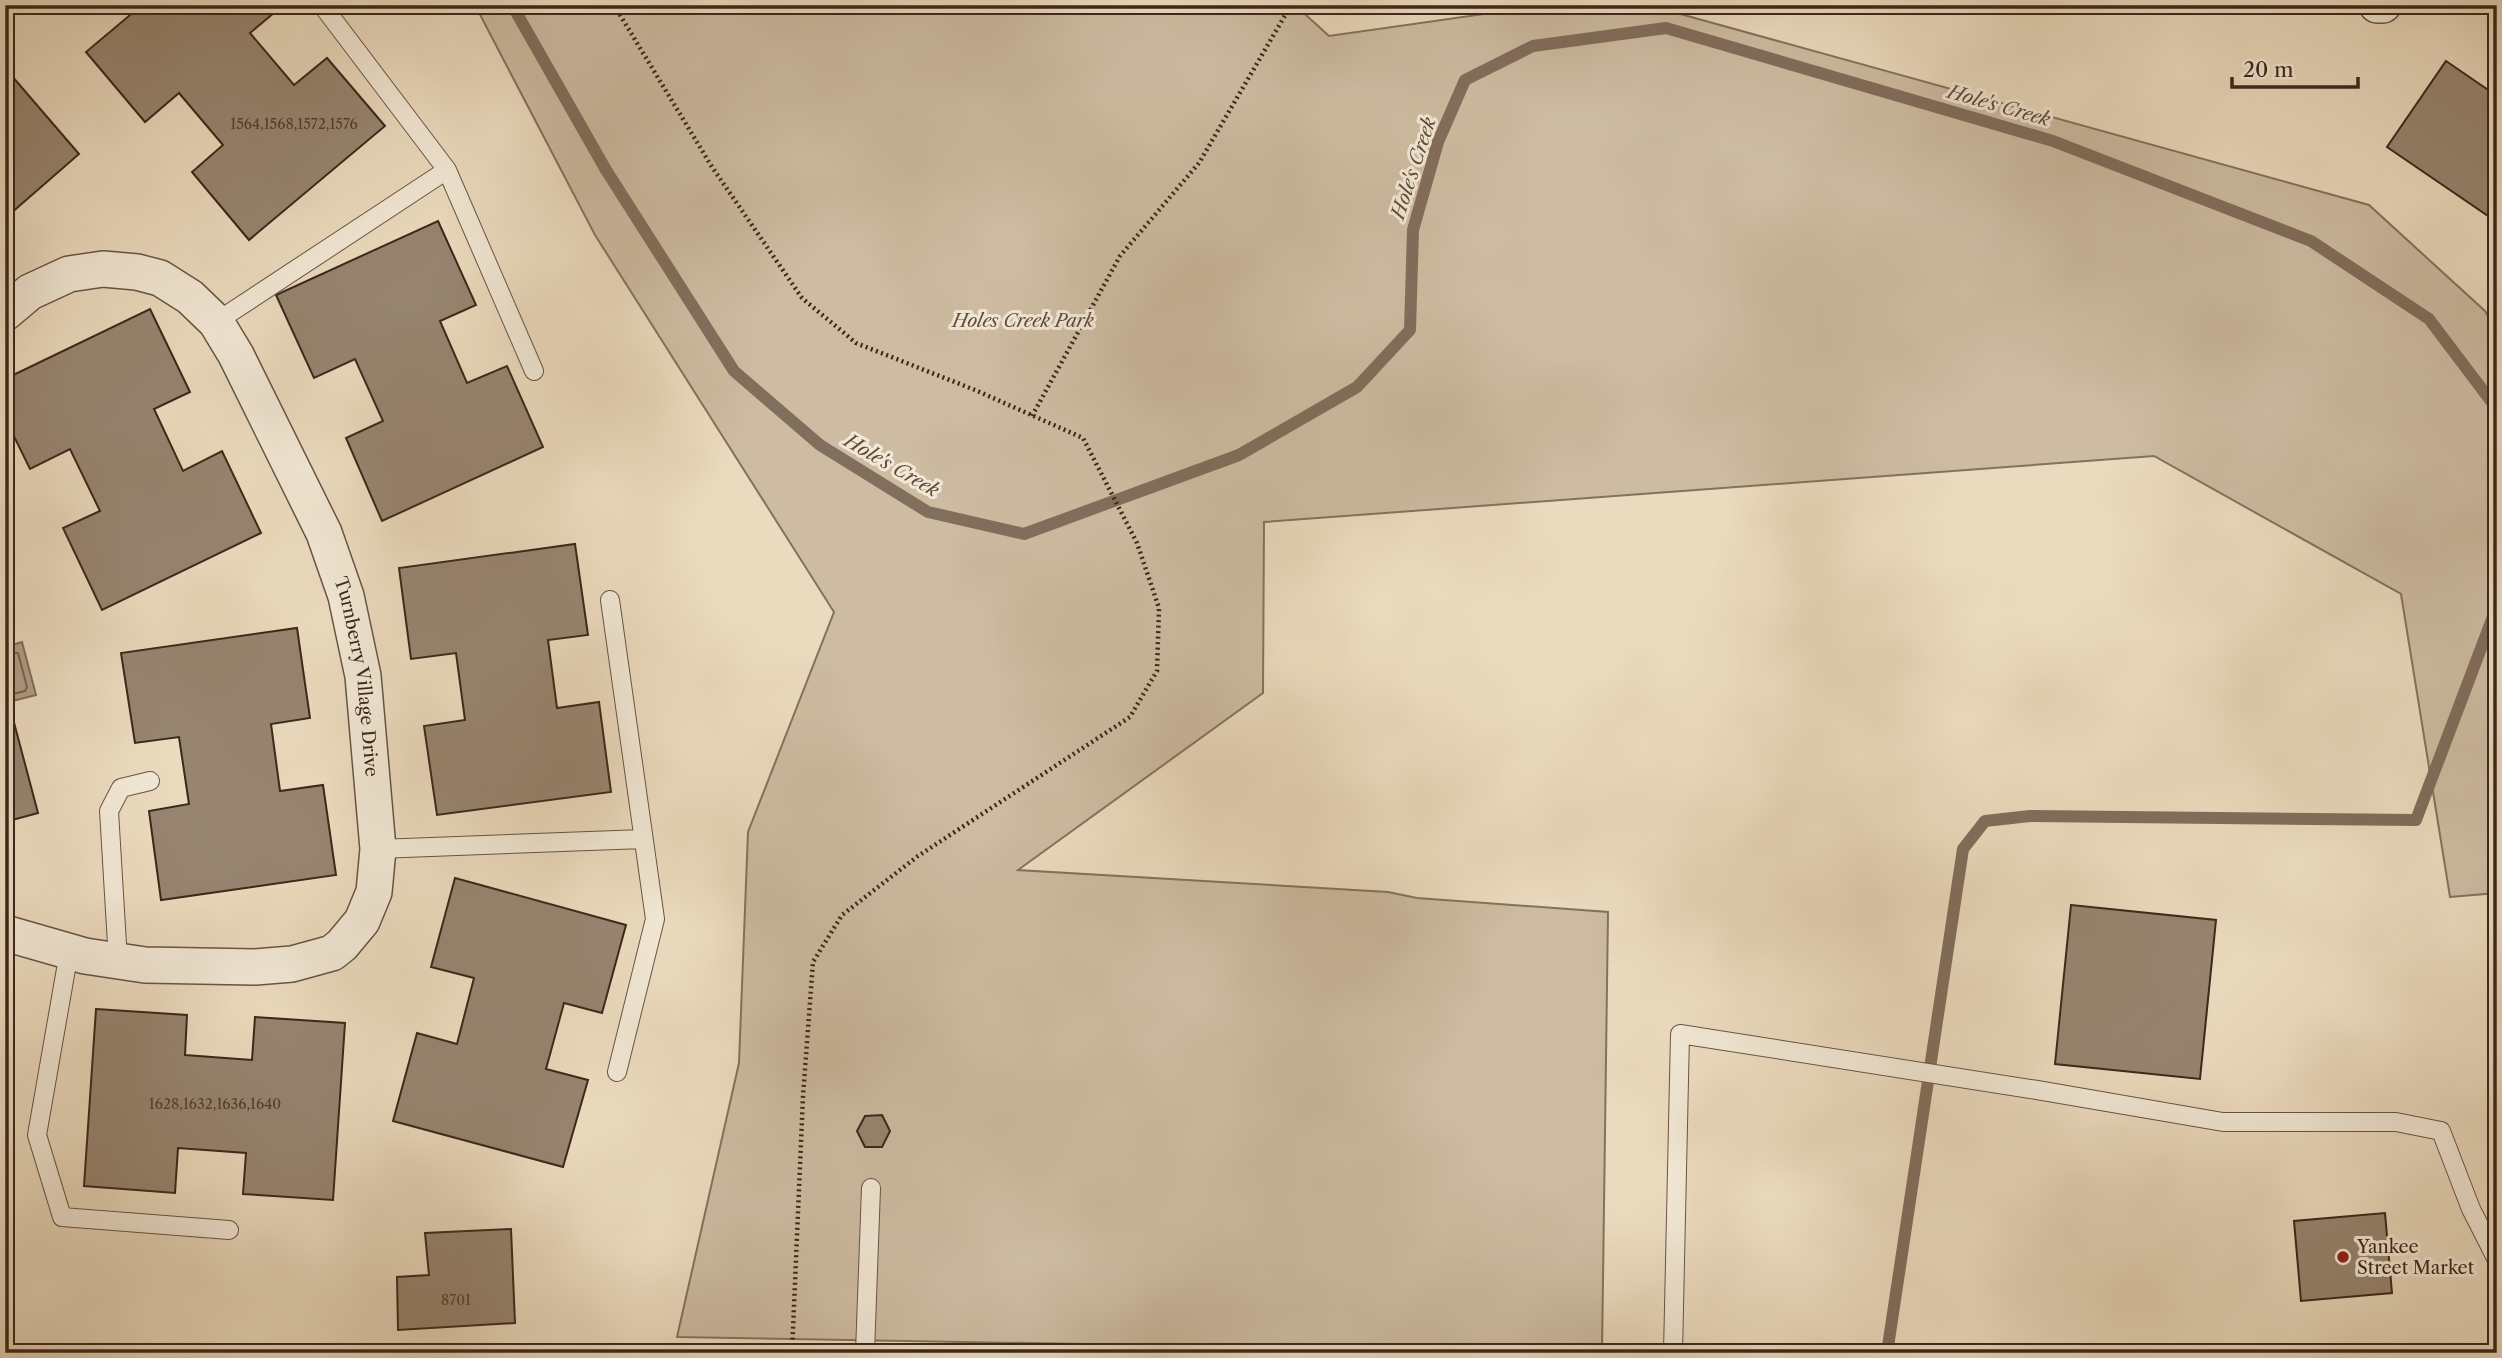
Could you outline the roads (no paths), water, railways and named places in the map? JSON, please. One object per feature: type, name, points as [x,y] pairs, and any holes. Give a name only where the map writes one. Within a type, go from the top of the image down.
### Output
[{"type":"street","points":[[2376,5],[2383,5]]},
{"type":"street","name":"Turnberry Village Drive","points":[[5,313],[30,292],[69,274],[103,269],[137,272],[160,278],[190,297],[216,322],[236,355],[324,533],[346,596],[363,676],[378,849],[374,892],[362,921],[332,953],[292,964],[254,967],[145,965],[69,952],[5,933]]},
{"type":"lane","points":[[322,5],[447,170],[534,371]]},
{"type":"lane","points":[[216,322],[447,170]]},
{"type":"lane","points":[[610,600],[655,919],[617,1072]]},
{"type":"lane","points":[[118,961],[109,811],[121,789],[150,781]]},
{"type":"lane","points":[[378,849],[643,839]]},
{"type":"lane","points":[[69,952],[37,1135],[62,1217],[229,1230]]},
{"type":"lane","points":[[1672,1353],[1680,1034],[2222,1122],[2396,1122],[2441,1131],[2471,1209],[2497,1260]]},
{"type":"lane","points":[[865,1353],[871,1188]]},
{"type":"water","points":[[22,642],[36,695],[5,703],[5,647]]},
{"type":"waterway","name":"Hole's Creek","points":[[512,5],[606,170],[734,371],[820,445],[928,512],[1024,534],[1239,455],[1357,387],[1410,330],[1413,230],[1438,142],[1465,80],[1533,46],[1666,28],[2053,141],[2311,241],[2429,319],[2497,409]]},
{"type":"waterway","points":[[1887,1353],[1963,849],[1985,821],[2030,816],[2416,820],[2497,606]]},
{"type":"place","name":"Yankee Street Market","points":[[2343,1257]]},
{"type":"park label","name":"Holes Creek Park","points":[[1023,321]]}]
